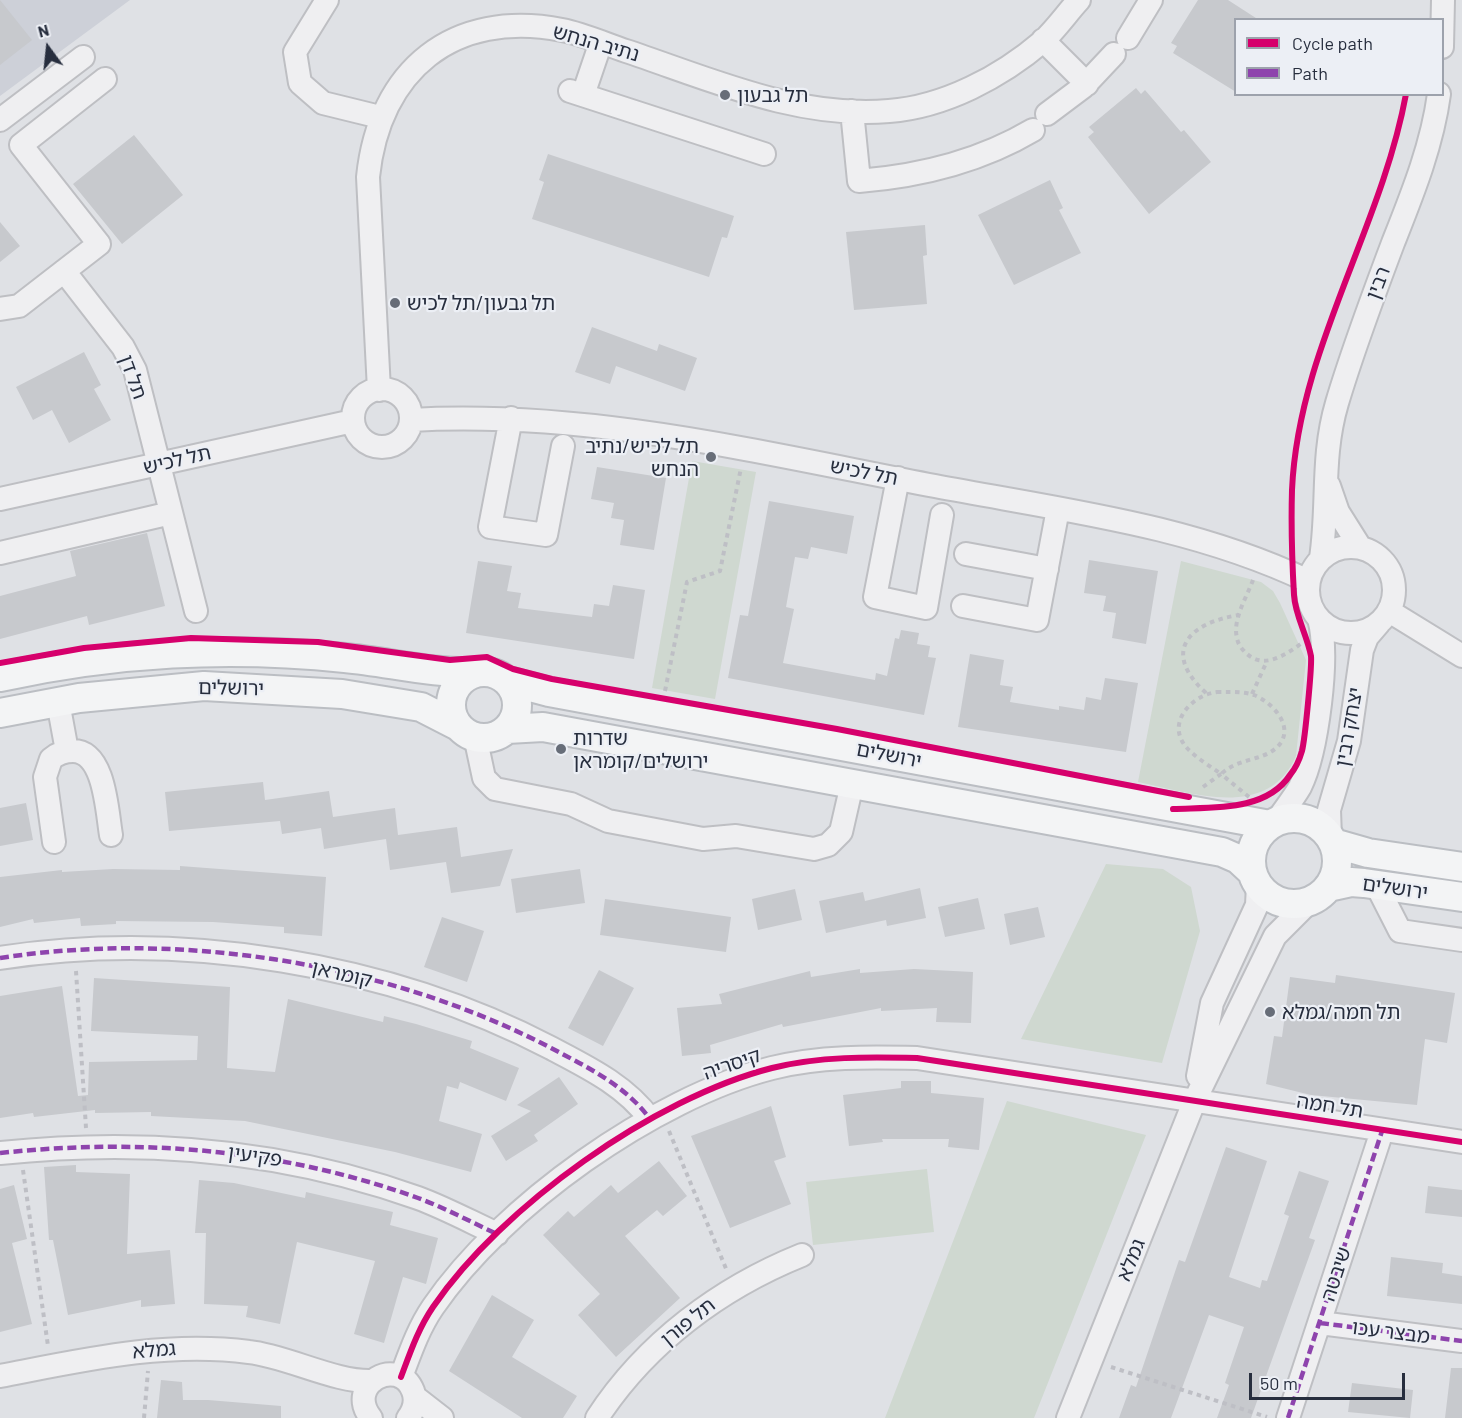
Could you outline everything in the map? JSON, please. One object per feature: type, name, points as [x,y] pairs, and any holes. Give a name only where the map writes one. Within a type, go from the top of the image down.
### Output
[{"type":"main road","name":"ירושלים","points":[[0,677],[73,663],[204,650],[346,658],[431,671],[477,672]]},
{"type":"main road","points":[[488,671],[508,681],[518,701],[514,719],[507,729],[498,735],[467,731],[453,716],[452,695],[466,677],[477,672],[488,671]]},
{"type":"main road","name":"ירושלים","points":[[508,681],[549,692],[1273,823]]},
{"type":"main road","name":"ירושלים","points":[[0,713],[58,702],[204,686],[342,694],[421,707],[467,731]]},
{"type":"main road","name":"ירושלים","points":[[507,729],[543,727],[1222,852],[1239,859],[1255,878]]},
{"type":"main road","points":[[1290,818],[1310,820],[1331,840],[1337,863],[1320,893],[1298,903],[1278,901],[1255,878],[1251,858],[1254,845],[1273,823],[1290,818]]},
{"type":"main road","name":"ירושלים","points":[[1331,840],[1368,853],[1462,867]]},
{"type":"main road","name":"ירושלים","points":[[1320,893],[1351,882],[1462,897]]},
{"type":"street","points":[[327,0],[295,52],[300,84],[323,103],[380,117]]},
{"type":"street","name":"נתיב הנחש","points":[[379,390],[368,177],[371,146],[380,117],[394,91],[413,69],[436,50],[463,36],[494,28],[527,26],[563,30],[766,97],[829,111],[890,111],[947,98],[999,74],[1043,40],[1079,0]]},
{"type":"street","points":[[852,111],[859,182],[901,177],[948,167],[988,153],[1040,122],[1087,84],[1121,46],[1150,0]]},
{"type":"street","points":[[1443,0],[1443,18]]},
{"type":"street","points":[[1043,40],[1087,84]]},
{"type":"street","points":[[601,42],[576,93],[764,154]]},
{"type":"street","points":[[0,120],[83,57]]},
{"type":"street","points":[[0,309],[19,306],[99,243],[21,145],[105,79]]},
{"type":"street","name":"רבין","points":[[1325,473],[1327,449],[1336,406],[1357,338],[1418,177],[1432,130],[1439,96]]},
{"type":"street","name":"תל דן","points":[[64,271],[130,358],[196,611]]},
{"type":"street","points":[[379,390],[392,392],[403,399],[410,411],[411,420],[401,439],[389,446],[380,447],[364,441],[353,421],[359,400],[370,392],[379,390]]},
{"type":"street","name":"תל לכיש","points":[[411,420],[464,417],[511,418],[630,430],[745,450],[1173,531],[1262,560],[1308,580]]},
{"type":"street","points":[[511,418],[490,527],[546,535],[563,446]]},
{"type":"street","name":"תל לכיש","points":[[0,499],[353,421]]},
{"type":"street","points":[[1325,473],[1338,512],[1360,547]]},
{"type":"street","points":[[1322,558],[1340,548],[1360,547],[1378,556],[1391,572],[1394,592],[1384,616],[1362,632],[1348,633],[1329,627],[1310,631],[1308,580],[1322,558],[1325,473]]},
{"type":"street","points":[[898,478],[875,597],[926,608],[942,515]]},
{"type":"street","points":[[963,606],[1037,620],[1058,509]]},
{"type":"street","points":[[0,553],[171,513]]},
{"type":"street","points":[[966,554],[1047,569]]},
{"type":"street","points":[[1384,616],[1462,656]]},
{"type":"street","name":"יצחק רבין","points":[[1331,840],[1329,810],[1349,741],[1362,650],[1367,637],[1384,616]]},
{"type":"street","name":"יצחק רבין","points":[[1273,823],[1300,786],[1315,735],[1323,644],[1310,631]]},
{"type":"street","points":[[58,702],[68,752]]},
{"type":"street","points":[[467,731],[484,778],[495,789],[571,804],[608,820],[704,839],[736,836],[814,849],[828,845],[841,831],[852,784]]},
{"type":"street","points":[[54,842],[45,771],[51,759],[68,752],[83,753],[97,767],[111,835]]},
{"type":"street","name":"גמלא","points":[[1194,1102],[1212,1004],[1257,905],[1255,878]]},
{"type":"street","points":[[1376,884],[1400,931],[1462,940]]},
{"type":"street","name":"גמלא","points":[[1068,1418],[1194,1102],[1275,936],[1320,893]]},
{"type":"street","name":"קומראן","points":[[0,958],[75,950],[127,948],[212,953],[316,966],[359,977],[488,1018],[530,1037],[609,1080],[655,1115]]},
{"type":"street","name":"קיסריה","points":[[401,1377],[420,1329],[432,1309],[458,1274],[497,1234],[567,1172],[655,1115],[704,1090],[773,1068],[843,1057],[917,1058],[1194,1102]]},
{"type":"street","name":"תל חמה","points":[[1194,1102],[1462,1142]]},
{"type":"street","name":"שיבטה","points":[[1288,1418],[1382,1131]]},
{"type":"street","name":"פקיעין","points":[[10,1152],[87,1147],[186,1148],[294,1161],[362,1179],[421,1199],[497,1234]]},
{"type":"street","name":"תל פורן","points":[[597,1418],[609,1399],[686,1321],[734,1288],[773,1267],[802,1255]]},
{"type":"street","name":"מבצר עכו","points":[[1320,1323],[1462,1341]]},
{"type":"street","name":"גמלא","points":[[0,1376],[150,1349],[252,1352],[346,1377],[369,1399],[385,1375],[401,1377]]},
{"type":"street","points":[[401,1377],[410,1385],[411,1408],[442,1418]]},
{"type":"path","points":[[660,712],[687,582],[720,571],[745,450]]},
{"type":"path","points":[[1262,560],[1239,615],[1236,637],[1240,646],[1257,661],[1268,661],[1288,653],[1310,631]]},
{"type":"path","points":[[1206,693],[1186,673],[1182,662],[1184,648],[1201,625],[1239,615]]},
{"type":"path","points":[[1309,649],[1310,631]]},
{"type":"path","points":[[1252,694],[1268,661]]},
{"type":"path","points":[[1206,693],[1252,694],[1272,705],[1282,720],[1284,737],[1270,753],[1231,765],[1221,774],[1187,749],[1180,731],[1180,716],[1186,708],[1206,693]]},
{"type":"path","points":[[1244,803],[1253,800]]},
{"type":"path","points":[[75,950],[87,1147]]},
{"type":"path","points":[[655,1115],[734,1288]]},
{"type":"path","points":[[10,1152],[51,1366]]},
{"type":"path","points":[[144,1418],[150,1349]]},
{"type":"path","points":[[1091,1360],[1270,1418]]},
{"type":"shaded area","points":[[0,0],[130,0],[0,96]]},
{"type":"shaded area","points":[[692,461],[756,472],[715,699],[652,688]]},
{"type":"shaded area","points":[[1181,561],[1261,582],[1273,591],[1306,660],[1296,756],[1283,776],[1267,789],[1248,796],[1226,798],[1204,796],[1138,782]]},
{"type":"shaded area","points":[[1106,864],[1163,869],[1191,887],[1200,931],[1162,1063],[1021,1039]]},
{"type":"shaded area","points":[[1007,1101],[1146,1135],[1034,1418],[885,1418]]},
{"type":"shaded area","points":[[927,1169],[934,1232],[813,1245],[806,1182]]},
{"type":"building","points":[[0,0],[32,40],[0,65]]},
{"type":"building","points":[[1198,0],[1228,0],[1256,18],[1234,18],[1234,91],[1173,53],[1177,46],[1171,43]]},
{"type":"building","points":[[1136,88],[1141,94],[1145,90],[1181,132],[1184,130],[1211,162],[1149,214],[1088,137],[1094,132],[1089,127]]},
{"type":"building","points":[[134,135],[183,195],[122,244],[73,184]]},
{"type":"building","points":[[548,154],[734,216],[727,238],[722,237],[709,277],[532,219],[544,182],[539,180]]},
{"type":"building","points":[[1050,180],[1063,208],[1059,210],[1081,253],[1014,285],[978,215]]},
{"type":"building","points":[[0,222],[20,246],[0,262]]},
{"type":"building","points":[[925,225],[927,255],[923,256],[927,304],[854,310],[846,232]]},
{"type":"building","points":[[592,327],[657,351],[659,344],[697,358],[685,391],[616,366],[610,384],[575,372]]},
{"type":"building","points":[[84,352],[101,385],[94,389],[111,420],[69,443],[52,410],[33,420],[16,387]]},
{"type":"building","points":[[597,467],[666,478],[654,550],[620,545],[624,520],[611,518],[614,503],[591,499]]},
{"type":"building","points":[[769,501],[854,516],[847,554],[811,547],[808,559],[795,557],[786,607],[794,609],[783,663],[875,680],[876,673],[887,676],[895,638],[899,639],[901,630],[919,633],[917,644],[930,646],[928,657],[936,658],[924,715],[728,678],[740,615],[748,616]]},
{"type":"building","points":[[147,533],[165,606],[89,625],[87,616],[0,639],[0,596],[76,576],[70,551]]},
{"type":"building","points":[[1089,560],[1158,571],[1146,644],[1112,638],[1116,613],[1103,611],[1106,596],[1084,593]]},
{"type":"building","points":[[478,561],[512,566],[507,591],[521,593],[518,608],[592,617],[594,604],[609,606],[613,585],[645,590],[634,659],[466,633]]},
{"type":"building","points":[[970,654],[1004,660],[1000,685],[1013,687],[1010,702],[1059,710],[1059,706],[1084,710],[1086,697],[1101,700],[1105,678],[1138,683],[1126,752],[958,727]]},
{"type":"building","points":[[263,782],[265,800],[329,791],[333,817],[395,808],[398,835],[457,827],[461,857],[513,849],[500,886],[451,893],[446,862],[390,870],[386,839],[324,849],[321,828],[282,834],[280,821],[169,831],[165,792]]},
{"type":"building","points":[[26,803],[33,840],[0,846],[0,808]]},
{"type":"building","points":[[180,866],[326,877],[322,936],[284,933],[284,927],[213,922],[116,921],[116,924],[81,926],[80,918],[34,923],[33,919],[0,927],[0,877],[62,870],[62,872],[113,869],[180,870]]},
{"type":"building","points":[[580,869],[585,903],[516,913],[511,879]]},
{"type":"building","points":[[920,888],[926,918],[887,926],[886,920],[826,933],[819,901],[863,892],[865,901]]},
{"type":"building","points":[[795,889],[802,920],[758,930],[752,899]]},
{"type":"building","points":[[978,898],[985,929],[945,937],[938,907]]},
{"type":"building","points":[[605,899],[731,917],[726,952],[600,935]]},
{"type":"building","points":[[1038,907],[1045,937],[1010,945],[1004,914]]},
{"type":"building","points":[[442,917],[484,931],[467,982],[424,967]]},
{"type":"building","points":[[860,969],[860,973],[914,969],[973,972],[971,1023],[936,1022],[937,1008],[881,1011],[881,1008],[783,1027],[782,1024],[710,1045],[711,1053],[682,1056],[677,1008],[722,1004],[719,994],[810,971],[811,977]]},
{"type":"building","points":[[599,970],[634,988],[603,1046],[568,1028]]},
{"type":"building","points":[[1336,975],[1455,993],[1447,1043],[1425,1039],[1417,1105],[1311,1095],[1266,1084],[1274,1036],[1282,1037],[1290,977],[1335,983]]},
{"type":"building","points":[[94,978],[230,987],[227,1068],[275,1072],[288,999],[383,1022],[384,1016],[416,1024],[472,1041],[470,1048],[519,1068],[506,1101],[460,1082],[458,1089],[447,1086],[439,1121],[482,1134],[471,1172],[395,1152],[245,1121],[151,1116],[151,1112],[95,1113],[95,1110],[34,1117],[33,1113],[0,1118],[0,996],[62,986],[78,1096],[88,1095],[89,1062],[197,1060],[198,1036],[91,1031]]},
{"type":"building","points":[[559,1077],[578,1104],[534,1135],[538,1141],[506,1161],[491,1136],[531,1111],[517,1105]]},
{"type":"building","points":[[901,1081],[931,1081],[931,1093],[984,1098],[979,1150],[948,1147],[949,1139],[882,1139],[883,1142],[849,1146],[843,1095],[901,1088]]},
{"type":"building","points":[[771,1106],[786,1157],[774,1161],[791,1204],[730,1228],[691,1136]]},
{"type":"building","points":[[1226,1147],[1267,1161],[1229,1277],[1260,1288],[1262,1280],[1267,1281],[1289,1216],[1284,1214],[1299,1171],[1329,1181],[1309,1238],[1315,1240],[1251,1418],[1217,1418],[1229,1385],[1225,1383],[1244,1327],[1209,1315],[1171,1418],[1119,1418],[1131,1385],[1136,1387],[1179,1260],[1185,1262]]},
{"type":"building","points":[[659,1161],[687,1196],[663,1216],[657,1210],[625,1236],[680,1298],[616,1357],[578,1315],[600,1294],[543,1235],[568,1211],[574,1217],[611,1185],[618,1193]]},
{"type":"building","points":[[76,1165],[76,1172],[130,1174],[127,1254],[170,1250],[175,1304],[141,1307],[141,1300],[68,1315],[53,1240],[49,1240],[44,1167]]},
{"type":"building","points":[[199,1180],[234,1183],[305,1198],[306,1192],[393,1212],[390,1225],[438,1238],[426,1284],[403,1277],[384,1343],[354,1334],[375,1261],[297,1242],[280,1324],[246,1317],[248,1306],[204,1304],[206,1233],[195,1233]]},
{"type":"building","points":[[14,1185],[27,1239],[12,1243],[32,1324],[0,1332],[0,1189]]},
{"type":"building","points":[[1428,1186],[1462,1190],[1462,1217],[1425,1213]]},
{"type":"building","points":[[1391,1257],[1443,1263],[1442,1273],[1462,1276],[1462,1304],[1387,1296]]},
{"type":"building","points":[[492,1295],[534,1320],[512,1357],[577,1396],[563,1418],[522,1418],[449,1371]]},
{"type":"building","points":[[1451,1368],[1462,1368],[1462,1418],[1445,1418]]},
{"type":"building","points":[[161,1380],[182,1382],[183,1400],[281,1406],[281,1418],[157,1418]]},
{"type":"building","points":[[1352,1383],[1413,1390],[1410,1418],[1348,1412]]},
{"type":"marked path","points":[[0,958],[69,950],[140,948],[211,952],[283,961],[353,975],[422,994],[488,1019],[551,1048],[592,1070],[617,1087],[629,1096],[650,1119]]},
{"type":"marked path","points":[[1288,1418],[1382,1131]]},
{"type":"marked path","points":[[0,1153],[107,1147],[159,1148],[264,1158],[367,1181],[428,1202],[497,1234]]},
{"type":"marked path","points":[[1320,1323],[1462,1341]]},
{"type":"cycle path","points":[[1173,809],[1237,805],[1267,796],[1280,787],[1290,775],[1301,754],[1311,656],[1294,595],[1292,490],[1298,438],[1309,388],[1324,339],[1378,194],[1394,144],[1406,96]]},
{"type":"cycle path","points":[[0,663],[84,648],[191,638],[318,642],[450,660],[487,657],[513,669],[552,679],[837,729],[1189,797]]},
{"type":"cycle path","points":[[401,1377],[419,1332],[433,1307],[463,1269],[498,1231],[539,1195],[584,1161],[631,1130],[679,1104],[726,1083],[790,1064],[826,1059],[917,1058],[1462,1142]]},
{"type":"place","name":"תל גבעון","points":[[725,95]]},
{"type":"place","name":"תל גבעון/תל לכיש","points":[[395,303]]},
{"type":"place","name":"תל לכיש/נתיב הנחש","points":[[711,457]]},
{"type":"place","name":"שדרות ירושלים/קומראן","points":[[561,749]]},
{"type":"place","name":"תל חמה/גמלא","points":[[1270,1012]]}]
